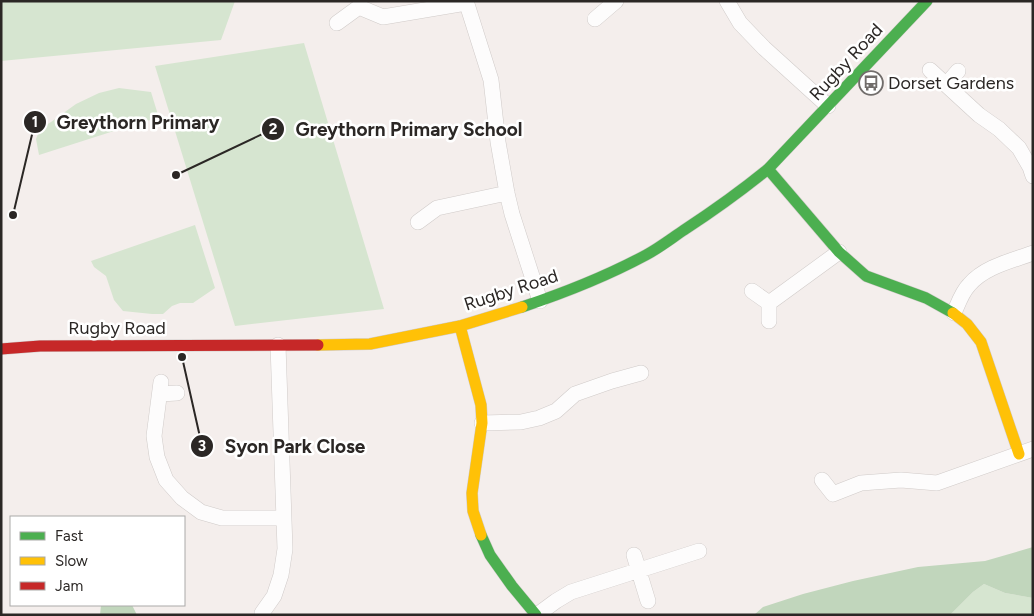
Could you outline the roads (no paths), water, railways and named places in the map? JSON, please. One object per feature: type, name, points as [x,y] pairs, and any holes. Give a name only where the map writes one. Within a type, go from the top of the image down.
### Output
[{"type":"street","points":[[595,19],[616,1]]},
{"type":"street","points":[[727,1],[740,23],[764,48],[828,106]]},
{"type":"street","name":"Rugby Road","points":[[1,348],[40,346],[370,344],[460,326],[540,301],[619,269],[648,254],[745,188],[768,169],[927,1]]},
{"type":"street","points":[[337,24],[359,7],[383,17],[466,2],[491,80],[498,142],[512,214],[540,301]]},
{"type":"street","points":[[930,70],[1019,148],[1033,176]]},
{"type":"street","points":[[946,85],[958,71]]},
{"type":"street","points":[[768,169],[839,252],[866,276],[926,298],[954,313],[967,324],[981,342],[1026,451],[937,483],[901,480],[862,483],[833,494],[822,480]]},
{"type":"street","points":[[418,222],[437,208],[507,193]]},
{"type":"street","points":[[769,303],[839,252]]},
{"type":"street","points":[[954,313],[968,286],[977,277],[988,270],[1033,253]]},
{"type":"street","points":[[752,291],[769,303]]},
{"type":"street","points":[[769,303],[769,321]]},
{"type":"street","points":[[460,326],[481,405],[482,423],[473,480],[473,511],[490,555],[512,586],[537,615],[571,592],[699,551]]},
{"type":"street","points":[[262,614],[274,596],[281,575],[285,549],[278,346]]},
{"type":"street","points":[[482,423],[521,422],[540,418],[556,411],[575,394],[641,373]]},
{"type":"street","points":[[177,393],[160,388],[154,436],[157,456],[166,480],[182,498],[201,512],[222,518],[284,518]]},
{"type":"street","points":[[634,555],[648,601]]},
{"type":"place","name":"Dorset Gardens","points":[[871,83]]},
{"type":"place","name":"Greythorn Primary School","points":[[176,175]]},
{"type":"place","name":"Greythorn Primary","points":[[13,215]]},
{"type":"place","name":"Syon Park Close","points":[[182,357]]}]
